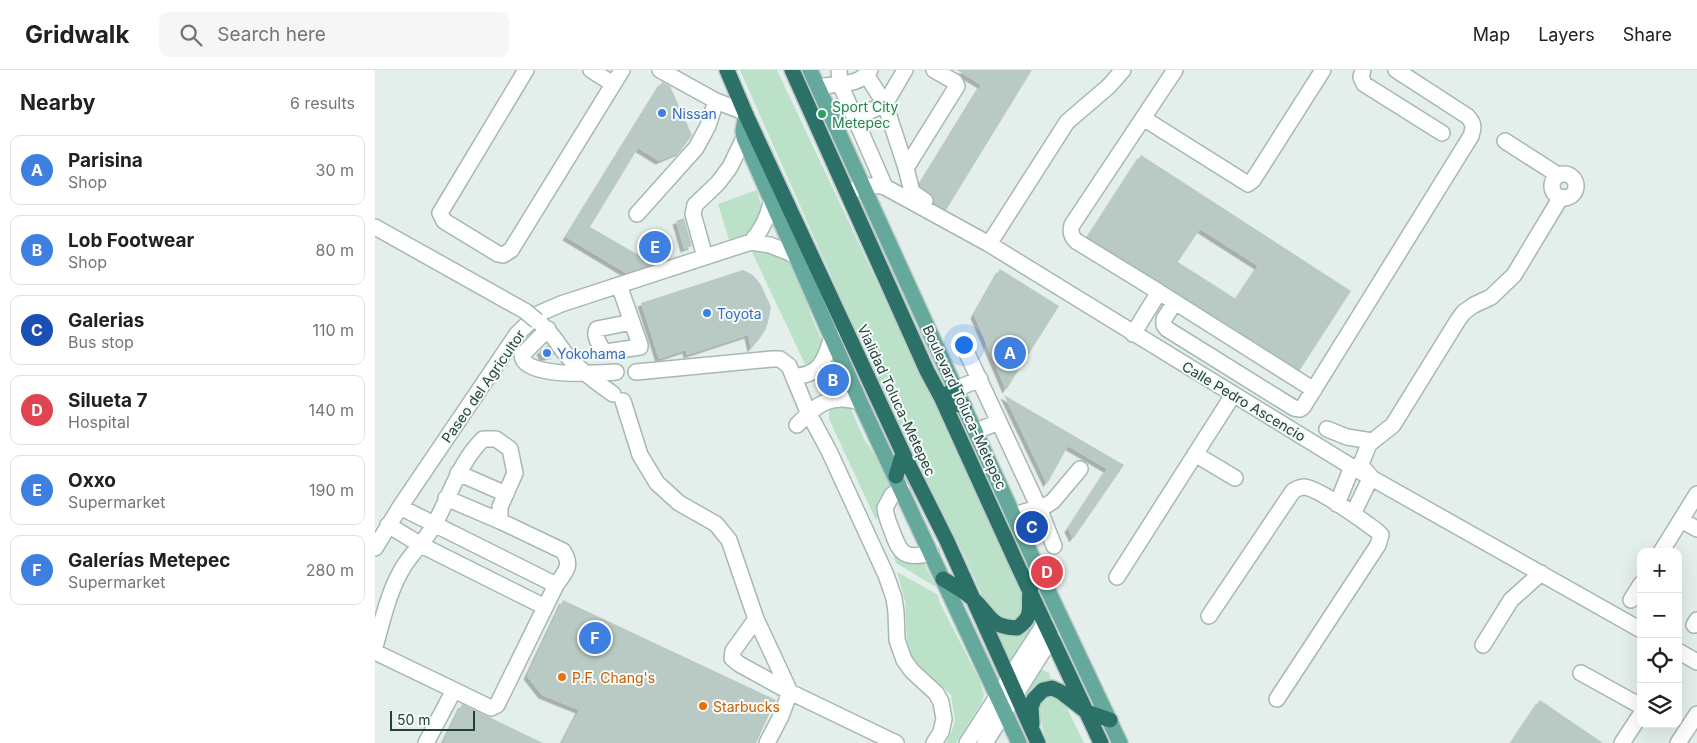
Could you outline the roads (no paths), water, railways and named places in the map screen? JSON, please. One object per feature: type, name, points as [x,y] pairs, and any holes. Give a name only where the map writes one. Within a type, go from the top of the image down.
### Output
[{"type":"highway","name":"Vialidad Toluca-Metepec","points":[[727,70],[745,114],[903,454],[947,541],[1035,737]]},
{"type":"highway","points":[[792,70],[927,371],[942,399],[1100,740]]},
{"type":"highway","points":[[942,399],[956,388]]},
{"type":"highway","points":[[942,399],[964,406]]},
{"type":"highway","points":[[899,483],[903,454]]},
{"type":"highway","points":[[947,541],[967,570],[991,619]]},
{"type":"highway","points":[[943,579],[973,599],[999,626],[1017,628],[1026,622],[1029,616],[1030,591],[1037,567],[1017,564]]},
{"type":"highway","points":[[1035,737],[1031,707],[1033,699],[1043,690],[1052,688],[1061,692],[1087,712],[1111,721],[1100,740]]},
{"type":"main road","name":"Boulevard Toluca-Metepec","points":[[812,71],[1037,567],[1120,743]]},
{"type":"main road","points":[[745,114],[744,138],[771,202],[860,402],[1019,743]]},
{"type":"street","points":[[526,70],[440,213],[444,222],[503,256],[511,250],[604,75],[622,70]]},
{"type":"street","points":[[659,70],[716,101],[745,114]]},
{"type":"street","points":[[839,132],[850,130],[856,122],[886,107],[905,70]]},
{"type":"street","points":[[906,168],[957,86],[955,82],[934,70]]},
{"type":"street","points":[[989,244],[1067,122],[1109,86],[1123,70]]},
{"type":"street","points":[[1175,70],[1072,225],[1072,236],[1077,242],[1314,390]]},
{"type":"street","points":[[1143,118],[1245,183],[1251,183],[1323,70]]},
{"type":"street","points":[[1363,70],[1361,77],[1364,84],[1442,133]]},
{"type":"street","points":[[1175,302],[1164,319],[1164,325],[1167,329],[1294,408],[1303,407],[1471,136],[1474,127],[1473,121],[1467,116],[1396,70]]},
{"type":"street","points":[[818,87],[839,77],[854,82],[868,73],[886,107],[912,192],[933,206]]},
{"type":"street","points":[[839,77],[856,122],[885,187]]},
{"type":"street","points":[[637,214],[696,148],[709,126],[716,101]]},
{"type":"street","points":[[705,257],[693,210],[698,202],[718,184],[730,167],[744,138]]},
{"type":"street","points":[[1337,504],[1356,466],[1372,440],[1393,425],[1458,320],[1464,312],[1491,297],[1502,288],[1514,274],[1561,197],[1553,189],[1553,181],[1558,175],[1505,141]]},
{"type":"street","name":"Calle Pedro Ascencio","points":[[847,192],[874,184],[885,187],[989,244],[1062,290],[1135,330],[1184,365],[1356,466],[1371,477],[1637,628]]},
{"type":"street","points":[[751,242],[758,235],[766,220],[771,202]]},
{"type":"street","points":[[375,227],[537,320],[586,375],[618,398],[640,455],[657,483],[679,503],[716,524],[729,540],[756,619],[790,692],[781,716],[767,743]]},
{"type":"street","points":[[751,242],[770,246],[795,255]]},
{"type":"street","name":"Paseo del Agricultor","points":[[376,543],[521,329],[538,314],[561,304],[751,242]]},
{"type":"street","points":[[619,285],[632,322]]},
{"type":"street","points":[[1135,330],[1159,292]]},
{"type":"street","points":[[537,320],[523,355],[525,364],[536,369],[586,375],[616,372]]},
{"type":"street","points":[[793,376],[805,375],[817,370],[825,359],[832,337]]},
{"type":"street","points":[[965,349],[1039,508],[1054,546]]},
{"type":"street","points":[[636,372],[772,359],[780,359],[785,362],[829,451],[886,575],[894,598],[897,640],[904,660],[912,671],[936,693],[941,702],[944,719],[941,732],[934,743]]},
{"type":"street","points":[[956,388],[980,379]]},
{"type":"street","points":[[1117,577],[1233,395]]},
{"type":"street","points":[[797,425],[809,412],[839,398],[860,402]]},
{"type":"street","points":[[976,431],[999,422]]},
{"type":"street","points":[[1327,428],[1347,437],[1372,440]]},
{"type":"street","points":[[375,647],[395,582],[401,570],[435,524],[458,473],[475,448],[483,440],[496,439],[510,448],[515,473],[500,507],[500,521]]},
{"type":"street","points":[[1195,454],[1235,478]]},
{"type":"street","points":[[1014,515],[1039,508],[1053,501],[1080,469]]},
{"type":"street","points":[[458,473],[506,494]]},
{"type":"street","points":[[1353,514],[1371,477]]},
{"type":"street","points":[[899,483],[885,508],[899,549],[909,555],[931,553]]},
{"type":"street","points":[[1209,616],[1293,491],[1299,487],[1305,487],[1337,504],[1381,535],[1381,539],[1277,699]]},
{"type":"street","points":[[1664,548],[1697,494]]},
{"type":"street","points":[[375,652],[487,707],[495,708],[556,585],[567,568],[568,559],[563,551],[446,498]]},
{"type":"street","points":[[399,507],[556,585]]},
{"type":"street","points":[[1681,520],[1697,529]]},
{"type":"street","points":[[388,525],[421,545],[545,607]]},
{"type":"street","points":[[1483,645],[1511,600],[1541,573]]},
{"type":"street","points":[[1631,600],[1637,590]]},
{"type":"street","points":[[756,619],[733,651],[732,658],[739,664],[790,692],[896,743]]},
{"type":"street","points":[[967,743],[1045,623]]},
{"type":"street","points":[[985,743],[1051,637]]},
{"type":"street","points":[[1682,653],[1697,662]]},
{"type":"street","points":[[1581,673],[1637,704]]},
{"type":"street","points":[[426,743],[454,690]]},
{"type":"street","points":[[1678,743],[1697,714]]},
{"type":"street","points":[[1622,743],[1637,720]]},
{"type":"place","name":"Nissan","points":[[662,113]]},
{"type":"place","name":"Sport City Metepec","points":[[822,114]]},
{"type":"place","name":"Oxxo","points":[[655,247]]},
{"type":"place","name":"Toyota","points":[[707,313]]},
{"type":"place","name":"Yokohama","points":[[547,353]]},
{"type":"place","name":"Parisina","points":[[1010,353]]},
{"type":"place","name":"Lob Footwear","points":[[833,380]]},
{"type":"place","name":"Galerias","points":[[1032,527]]},
{"type":"place","name":"Silueta 7","points":[[1047,572]]},
{"type":"place","name":"Galerías Metepec","points":[[595,638]]},
{"type":"place","name":"P.F. Chang's","points":[[562,677]]},
{"type":"place","name":"Starbucks","points":[[703,706]]}]
